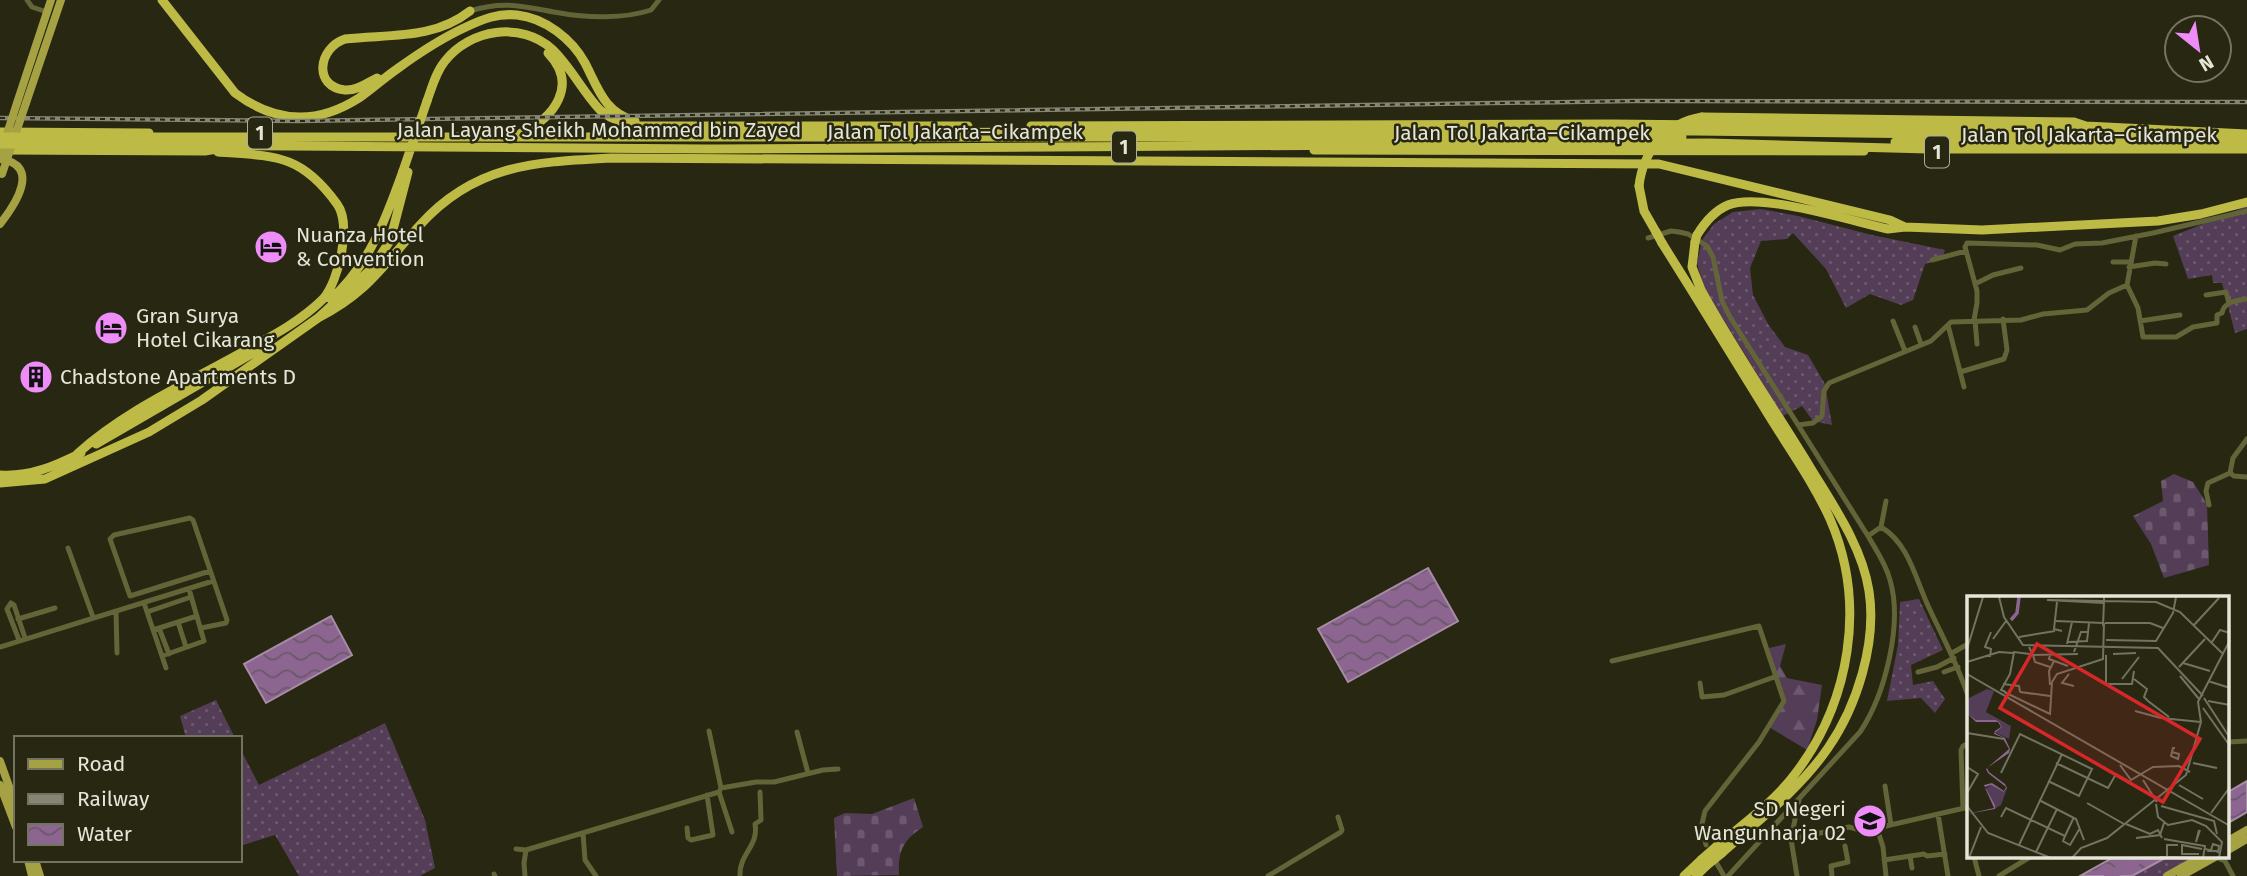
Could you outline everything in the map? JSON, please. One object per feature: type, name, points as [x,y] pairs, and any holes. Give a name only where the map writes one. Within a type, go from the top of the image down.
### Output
[{"type":"highway","points":[[162,0],[235,93],[249,103],[274,114],[290,117],[326,114],[358,98],[451,34],[485,19],[505,15],[525,16],[556,31],[572,44],[584,61],[599,93],[612,110],[628,119],[651,126]]},
{"type":"highway","points":[[397,69],[360,87],[344,90],[329,83],[322,65],[325,54],[338,41],[429,32],[447,25],[470,10]]},
{"type":"highway","points":[[0,475],[40,471],[77,454],[236,364],[305,319],[334,296],[360,266],[374,244],[406,171],[443,63],[456,49],[479,36],[494,32],[531,36],[550,47],[590,99],[610,117],[632,126],[1613,124],[2074,129],[2086,126]]},
{"type":"highway","points":[[429,102],[444,72],[467,48],[492,38],[527,40],[551,55],[558,68],[561,94],[552,113],[521,133]]},
{"type":"highway","points":[[1720,850],[1794,775],[1825,728],[1845,667],[1850,603],[1838,540],[1818,494],[1662,243],[1652,235],[1639,186],[1646,157],[1658,140],[1676,126],[1702,117],[2074,122],[2086,126],[2247,138]]},
{"type":"highway","name":"Jalan Tol Jakarta–Cikampek","points":[[0,135],[1694,131],[2247,138]]},
{"type":"highway","name":"Jalan Layang Sheikh Mohammed bin Zayed","points":[[0,135],[1709,137],[1928,143],[2247,138]]},
{"type":"highway","name":"Jalan Layang Sheikh Mohammed bin Zayed","points":[[0,144],[708,149],[1709,143],[1928,149],[2247,151]]},
{"type":"highway","name":"Jalan Tol Jakarta–Cikampek","points":[[0,155],[239,148],[2247,151]]},
{"type":"highway","points":[[77,454],[96,438],[153,401],[246,351],[299,317],[324,297],[334,279],[343,240],[344,217],[338,205],[311,173],[300,166],[272,157],[205,151]]},
{"type":"highway","points":[[0,483],[45,479],[149,432],[202,400],[362,290],[375,279],[421,223],[443,202],[489,174],[504,169],[564,160],[958,159],[1659,164],[1890,220],[1905,227]]},
{"type":"highway","points":[[318,318],[371,269],[385,248],[396,224],[406,171]]},
{"type":"highway","points":[[1684,876],[1782,800],[1828,748],[1846,716],[1857,687],[1868,644],[1870,593],[1864,571],[1842,522],[1702,290],[1692,267],[1696,238],[1704,223],[1720,209],[1752,201],[1787,205],[1888,229],[1905,227],[1982,230],[2158,221],[2201,214],[2247,202]]},
{"type":"highway","points":[[1696,876],[1703,863]]},
{"type":"main road","points":[[1,178],[51,0]]},
{"type":"main road","points":[[0,224],[18,198],[23,184],[21,173],[15,164],[0,155],[61,0]]},
{"type":"main road","points":[[0,761],[14,800]]},
{"type":"main road","points":[[0,785],[14,822]]},
{"type":"main road","points":[[2230,840],[2247,830]]},
{"type":"main road","points":[[2230,849],[2247,839]]},
{"type":"main road","points":[[2167,876],[2202,859]]},
{"type":"main road","points":[[2181,876],[2202,859]]},
{"type":"street","points":[[27,0],[33,8],[47,12]]},
{"type":"street","points":[[470,10],[508,2],[570,15],[628,14],[651,10],[659,0]]},
{"type":"street","points":[[1977,344],[1974,320],[1977,303],[1975,284],[1965,244],[2037,245],[2060,250],[2072,244],[2102,243],[2247,211]]},
{"type":"street","points":[[1652,235],[1679,232],[1688,234],[1707,246],[1713,257],[1726,310],[1868,536],[1884,563],[1893,591],[1892,638],[1884,679],[1878,700],[1860,732],[1726,876],[1716,862]]},
{"type":"street","points":[[2136,236],[2127,285],[2132,292],[2143,337],[2176,337],[2193,327],[2217,323],[2217,315],[2222,313],[2224,307],[2229,303],[2247,299]]},
{"type":"street","points":[[1932,260],[1966,251]]},
{"type":"street","points":[[2113,262],[2166,264]]},
{"type":"street","points":[[1975,284],[1993,275],[2021,268]]},
{"type":"street","points":[[1798,425],[1813,423],[1822,416],[1824,391],[1829,383],[1931,341],[1948,325],[1957,321],[2021,320],[2043,314],[2087,310],[2109,293],[2127,285]]},
{"type":"street","points":[[2206,295],[2226,292],[2229,303]]},
{"type":"street","points":[[2140,321],[2180,316]]},
{"type":"street","points":[[1960,372],[2004,359],[2007,350],[2003,319]]},
{"type":"street","points":[[2159,319],[2159,326]]},
{"type":"street","points":[[1893,321],[1905,351]]},
{"type":"street","points":[[1948,325],[1964,387]]},
{"type":"street","points":[[1915,327],[1921,344]]},
{"type":"street","points":[[2230,473],[2232,458],[2247,439]]},
{"type":"street","points":[[2230,473],[2247,477]]},
{"type":"street","points":[[2209,505],[2206,491],[2208,483],[2230,473]]},
{"type":"street","points":[[1868,536],[1881,527],[1886,501]]},
{"type":"street","points":[[201,628],[227,621],[210,571],[191,519],[114,535],[110,539],[130,596],[210,571]]},
{"type":"street","points":[[1881,527],[1911,562],[1931,613],[1959,668],[1967,693]]},
{"type":"street","points":[[68,548],[93,617]]},
{"type":"street","points":[[0,647],[213,581]]},
{"type":"street","points":[[165,655],[203,642],[189,589]]},
{"type":"street","points":[[147,612],[191,597]]},
{"type":"street","points":[[144,603],[165,655],[166,668]]},
{"type":"street","points":[[22,639],[15,620],[55,608]]},
{"type":"street","points":[[116,611],[117,653]]},
{"type":"street","points":[[156,629],[197,616]]},
{"type":"street","points":[[178,622],[187,647]]},
{"type":"street","points":[[1612,661],[1759,626],[1784,701],[1759,742],[1705,811],[1702,824],[1706,845]]},
{"type":"street","points":[[1918,672],[1937,667],[1967,644]]},
{"type":"street","points":[[1944,672],[1967,667]]},
{"type":"street","points":[[1700,683],[1703,698],[1724,695],[1777,676]]},
{"type":"street","points":[[709,731],[720,790],[732,832]]},
{"type":"street","points":[[797,732],[808,774]]},
{"type":"street","points":[[1791,838],[1849,827],[1864,831],[1966,808],[1961,750],[1967,744]]},
{"type":"street","points":[[516,849],[526,850],[720,790],[838,769]]},
{"type":"street","points":[[1885,786],[1891,825]]},
{"type":"street","points":[[740,876],[741,863],[757,836],[755,824],[761,820],[760,792]]},
{"type":"street","points":[[687,828],[688,838],[691,840],[713,835],[707,795]]},
{"type":"street","points":[[1797,876],[1791,838],[1800,797]]},
{"type":"street","points":[[1785,813],[1795,817]]},
{"type":"street","points":[[1938,814],[1948,876]]},
{"type":"street","points":[[1268,876],[1341,832],[1338,817]]},
{"type":"street","points":[[1877,828],[1886,876]]},
{"type":"street","points":[[583,833],[585,860],[596,876]]},
{"type":"street","points":[[1832,876],[1831,866],[1847,863],[1845,846]]},
{"type":"street","points":[[525,876],[526,850]]},
{"type":"street","points":[[1884,860],[1945,854]]},
{"type":"street","points":[[1910,856],[1912,868]]},
{"type":"street","points":[[1974,858],[1979,876]]},
{"type":"street","points":[[1999,876],[2028,858]]},
{"type":"street","points":[[2218,858],[2225,861],[2233,876]]},
{"type":"green space","points":[[2247,206],[2247,329],[2235,333],[2222,283],[2213,283],[2212,275],[2188,279],[2173,236]]},
{"type":"green space","points":[[1761,209],[1945,250],[1942,259],[1925,264],[1913,300],[1901,305],[1870,294],[1846,308],[1826,269],[1793,233],[1787,239],[1761,241],[1750,268],[1753,295],[1768,324],[1785,347],[1808,355],[1825,384],[1832,425],[1813,421],[1802,406],[1783,416],[1704,288],[1697,263],[1702,240],[1714,224],[1733,212]]},
{"type":"green space","points":[[2174,474],[2193,482],[2207,504],[2209,565],[2164,578],[2151,544],[2133,516],[2163,501],[2161,481]]},
{"type":"green space","points":[[1919,599],[1943,650],[1911,665],[1913,685],[1933,681],[1945,699],[1935,713],[1921,698],[1887,701],[1898,645],[1900,602]]},
{"type":"green space","points":[[1786,644],[1780,666],[1787,678],[1822,685],[1817,720],[1807,750],[1769,727],[1784,701],[1769,648]]},
{"type":"green space","points":[[216,700],[234,736],[185,736],[180,716]]},
{"type":"green space","points":[[385,723],[425,820],[435,868],[420,876],[299,876],[275,835],[242,845],[242,752],[259,785]]},
{"type":"green space","points":[[914,798],[923,827],[903,847],[899,875],[837,876],[834,818],[845,813],[872,814]]},
{"type":"green space","points":[[2165,858],[2199,858],[2167,876],[2133,876]]},
{"type":"water","points":[[1428,568],[1458,621],[1348,682],[1318,629]]},
{"type":"water","points":[[331,616],[352,655],[266,703],[244,664]]},
{"type":"water","points":[[2247,781],[2247,812],[2230,822],[2230,791]]},
{"type":"water","points":[[2112,858],[2165,858],[2132,876],[2080,876]]},
{"type":"waterway","points":[[2109,876],[2140,858]]},
{"type":"railway","points":[[0,118],[297,121],[1634,101],[2247,102]]},
{"type":"place","name":"Nuanza Hotel & Convention","points":[[271,247]]},
{"type":"place","name":"Gran Surya Hotel Cikarang","points":[[111,328]]},
{"type":"place","name":"Chadstone Apartments D","points":[[36,377]]},
{"type":"place","name":"SD Negeri Wangunharja 02","points":[[1870,821]]}]
